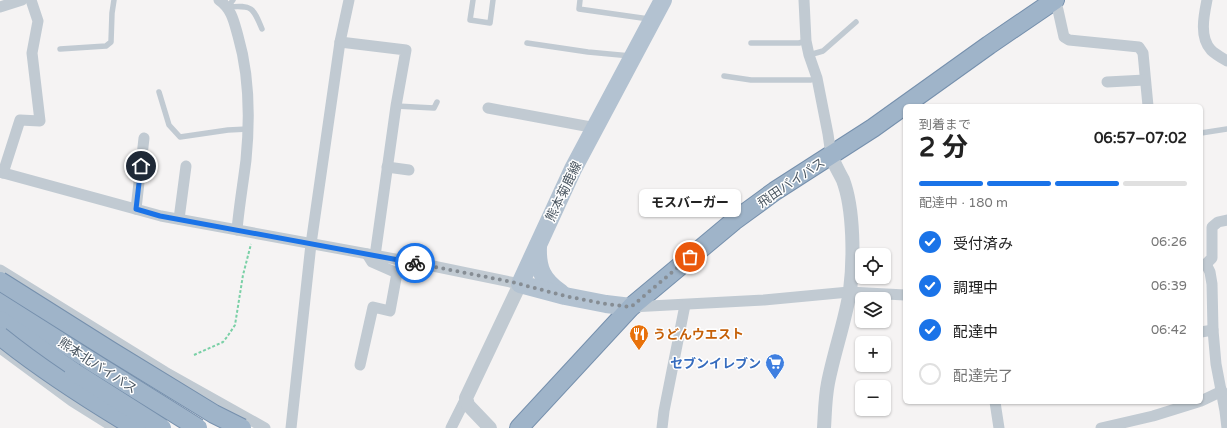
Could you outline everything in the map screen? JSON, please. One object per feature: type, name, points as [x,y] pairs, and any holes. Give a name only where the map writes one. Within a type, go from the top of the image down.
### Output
[{"type":"highway","name":"飛田バイパス","points":[[907,104],[1055,0]]},
{"type":"highway","name":"飛田バイパス","points":[[519,428],[631,307],[679,266],[775,191],[873,128],[903,107]]},
{"type":"highway","points":[[0,281],[214,414],[242,428]]},
{"type":"highway","name":"熊本北バイパス","points":[[0,301],[86,358],[198,428]]},
{"type":"highway","name":"熊本北バイパス","points":[[0,320],[74,372],[162,428]]},
{"type":"highway","points":[[0,336],[22,354],[135,428]]},
{"type":"main road","name":"熊本菊鹿線","points":[[520,284],[573,169],[596,128],[662,0]]},
{"type":"main road","points":[[538,246],[537,258],[539,267],[545,278],[553,287],[565,296]]},
{"type":"main road","points":[[520,284],[565,296],[631,307]]},
{"type":"street","points":[[0,7],[22,0]]},
{"type":"street","points":[[31,0],[38,21],[32,53],[40,121],[20,120],[2,172],[136,209],[179,219],[428,265],[520,284],[451,428]]},
{"type":"street","points":[[291,428],[311,244],[340,42],[349,0]]},
{"type":"street","points":[[804,0],[806,41],[809,56],[817,78],[828,134],[830,155],[843,181],[848,201],[852,236],[852,270],[850,292],[828,384],[824,428]]},
{"type":"street","points":[[1055,0],[1064,37],[1069,40],[1139,47],[1144,53],[1148,104]]},
{"type":"street","points":[[1207,0],[1203,17],[1204,37],[1211,50],[1227,61]]},
{"type":"street","points":[[226,2],[232,14],[242,48],[249,101],[246,161],[238,212],[238,230]]},
{"type":"street","points":[[340,42],[406,50],[371,255],[372,262],[397,273],[420,272],[428,265]]},
{"type":"street","points":[[1107,82],[1145,80]]},
{"type":"street","points":[[488,108],[596,128]]},
{"type":"street","points":[[136,209],[144,138]]},
{"type":"street","points":[[179,219],[186,166]]},
{"type":"street","points":[[387,167],[409,170]]},
{"type":"street","points":[[1227,220],[1218,222],[1212,227],[1212,258],[1204,263],[1210,272],[1212,284],[1213,330],[1216,364],[1223,373],[1222,391],[1227,428]]},
{"type":"street","points":[[0,270],[165,372],[265,428]]},
{"type":"street","points":[[360,365],[373,308],[390,311],[397,273]]},
{"type":"street","points":[[631,307],[764,300],[850,292],[903,295]]},
{"type":"street","points":[[662,428],[685,305]]},
{"type":"street","points":[[1203,332],[1213,330]]},
{"type":"street","points":[[0,348],[72,401],[115,428]]},
{"type":"street","points":[[135,428],[165,372]]},
{"type":"street","points":[[1203,400],[1222,391]]},
{"type":"street","points":[[466,398],[468,405],[490,428]]},
{"type":"street","points":[[995,404],[999,428]]},
{"type":"street","points":[[1101,428],[1153,416],[1192,404]]},
{"type":"lane","points":[[60,49],[106,46],[111,42],[114,0]]},
{"type":"lane","points":[[473,0],[470,20],[490,23],[493,0]]},
{"type":"lane","points":[[580,0],[579,9],[652,19]]},
{"type":"lane","points":[[226,2],[249,7],[256,13],[262,29]]},
{"type":"lane","points":[[809,56],[823,51],[856,22]]},
{"type":"lane","points":[[751,43],[799,43],[806,41]]},
{"type":"lane","points":[[527,43],[588,52],[633,56]]},
{"type":"lane","points":[[724,76],[751,80],[811,80],[817,78]]},
{"type":"lane","points":[[159,92],[169,125],[180,137],[228,130],[248,129]]},
{"type":"lane","points":[[396,106],[434,108],[437,102]]},
{"type":"lane","points":[[1203,133],[1227,128]]},
{"type":"path","points":[[194,355],[222,342],[235,325],[243,275],[254,233]]},
{"type":"way so far","points":[[415,263],[512,282],[565,296],[631,307],[690,257]]},
{"type":"place","name":"モスバーガー","points":[[690,257]]},
{"type":"place","name":"うどんウエスト","points":[[639,351]]},
{"type":"place","name":"セブンイレブン","points":[[775,380]]},
{"type":"route","points":[[141,166],[136,209],[160,216],[415,263]]}]
